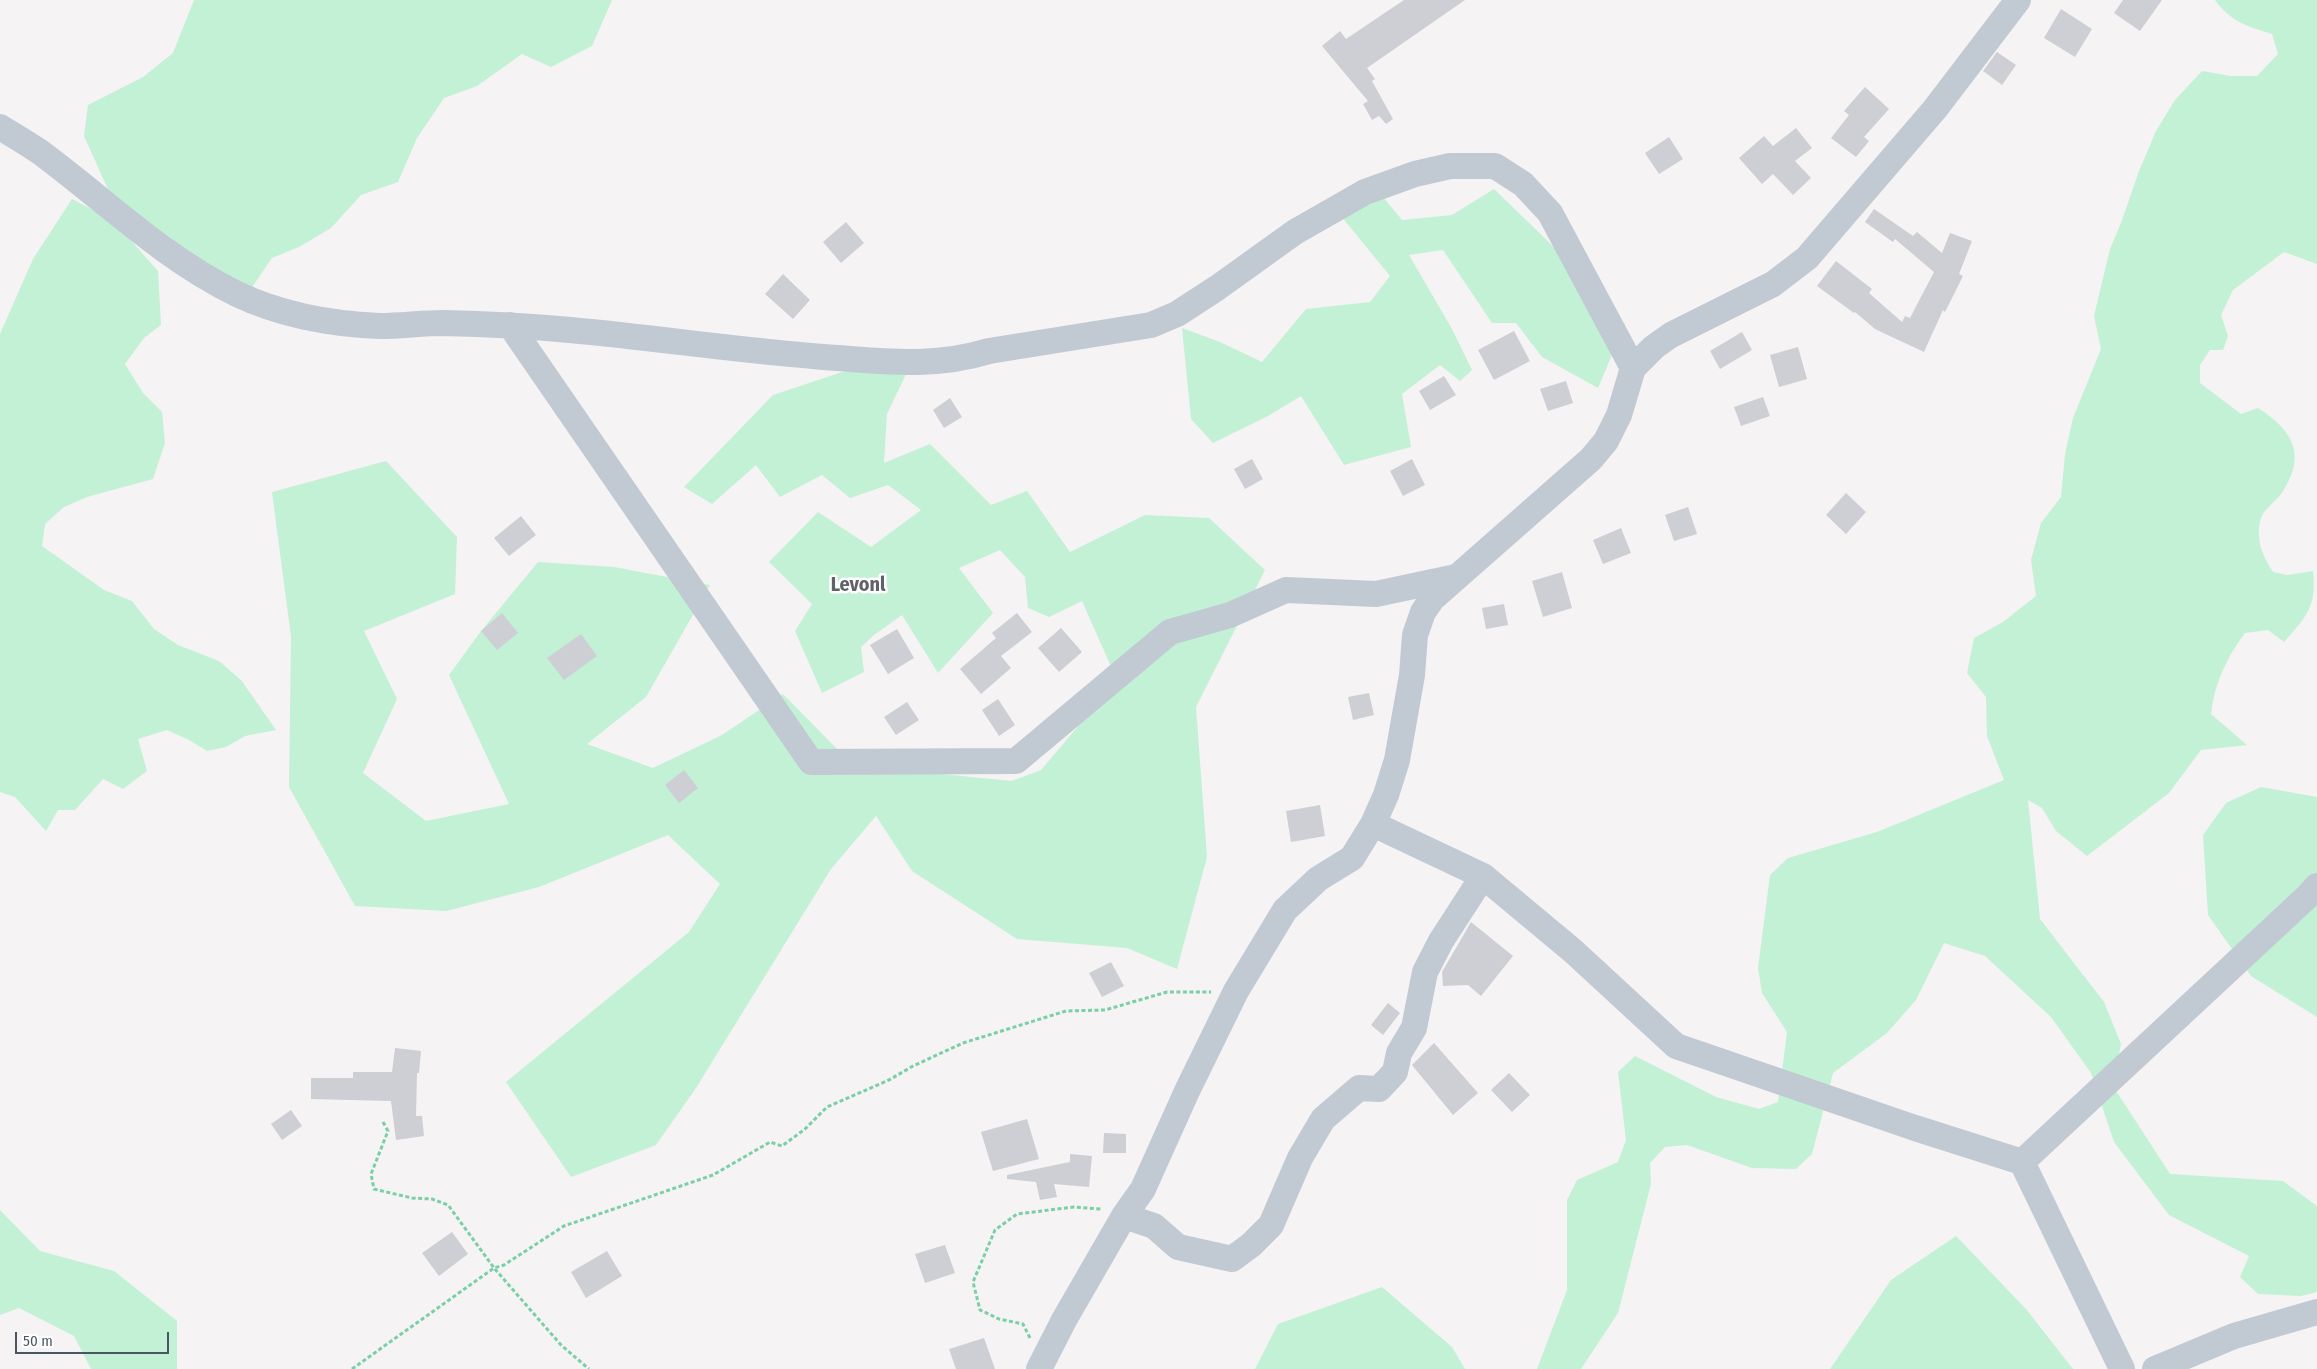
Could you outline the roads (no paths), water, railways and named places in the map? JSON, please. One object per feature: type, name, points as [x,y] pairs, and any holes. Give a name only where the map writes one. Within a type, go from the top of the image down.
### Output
[{"type":"street","points":[[1040,1366],[1124,1216],[1143,1189],[1236,991],[1285,910],[1318,879],[1352,858],[1373,824],[1386,795],[1397,760],[1412,675],[1415,635],[1423,612],[1432,599],[1591,459],[1606,441],[1619,415],[1633,368],[1654,347],[1671,335],[1773,284],[1807,258],[1935,109],[2018,0]]},
{"type":"street","points":[[0,126],[39,152],[117,214],[188,266],[237,294],[288,313],[327,321],[379,326],[440,323],[510,325],[809,356],[890,362],[949,361],[988,351],[1151,325],[1177,314],[1295,232],[1365,192],[1415,174],[1450,166],[1495,166],[1523,184],[1550,213],[1633,368]]},
{"type":"street","points":[[510,325],[811,762],[1016,761],[1170,632],[1230,615],[1286,590],[1376,594],[1458,576]]},
{"type":"street","points":[[1373,824],[1483,876],[1573,951],[1676,1046],[1915,1128],[2022,1162],[2122,1369]]},
{"type":"street","points":[[1124,1216],[1154,1226],[1178,1247],[1232,1259],[1251,1245],[1271,1225],[1300,1158],[1324,1119],[1359,1088],[1379,1089],[1395,1072],[1399,1053],[1414,1028],[1425,972],[1441,941],[1483,876]]},
{"type":"street","points":[[2022,1162],[2310,895],[2317,886]]},
{"type":"street","points":[[2155,1369],[2234,1336],[2317,1312]]},
{"type":"district","name":"Levonl","points":[[858,585]]}]
